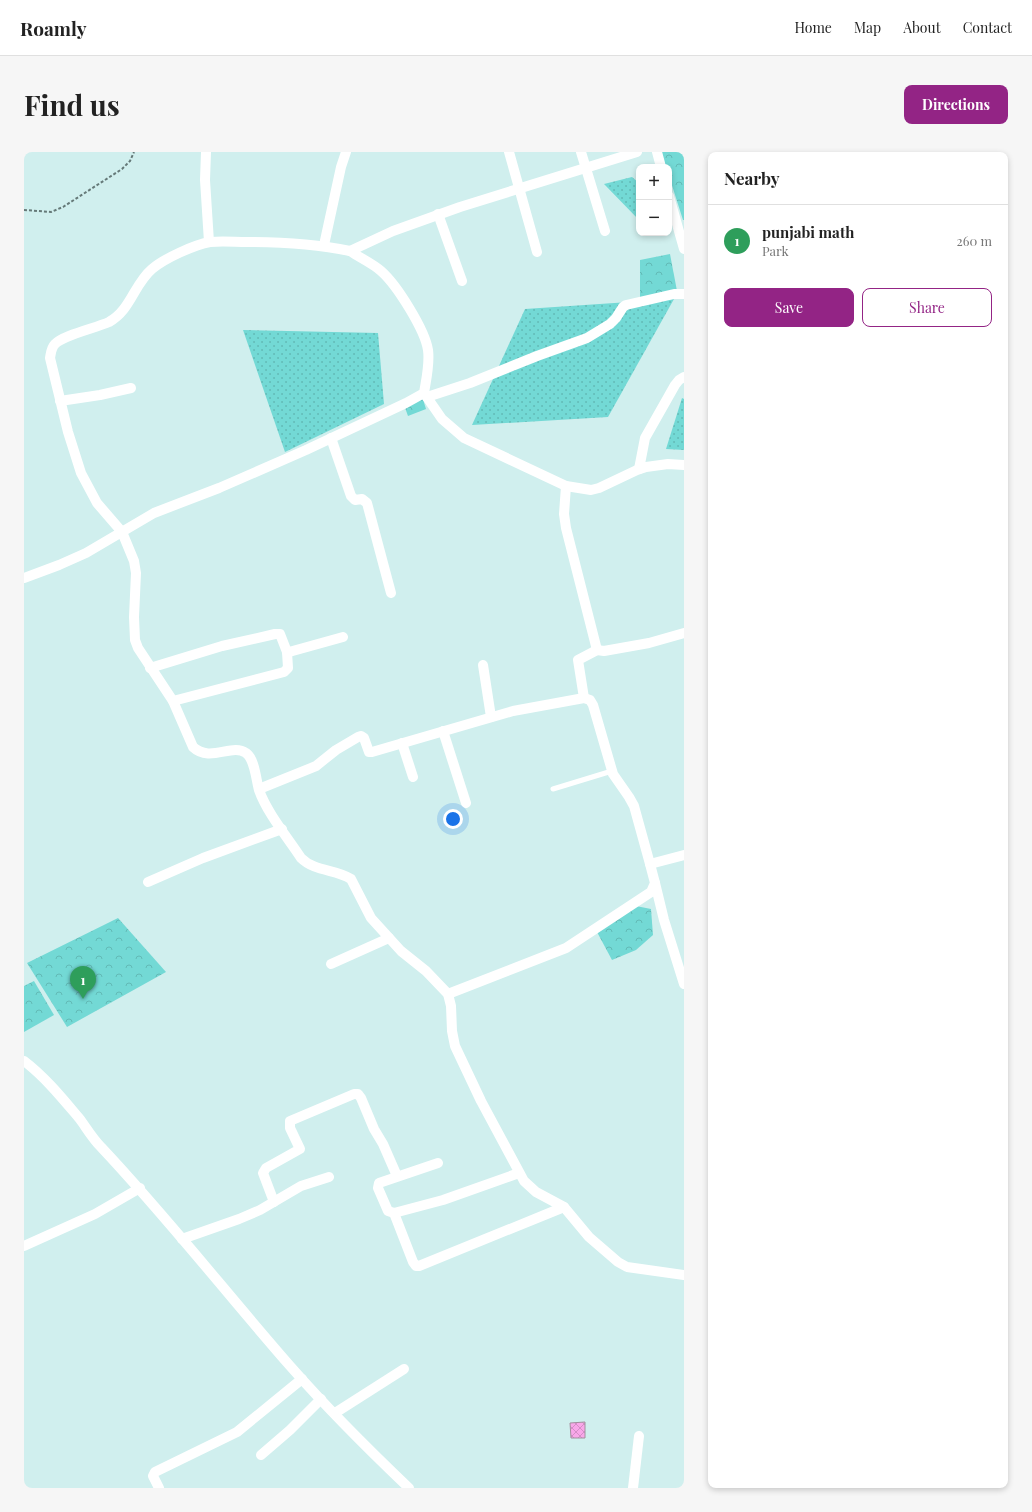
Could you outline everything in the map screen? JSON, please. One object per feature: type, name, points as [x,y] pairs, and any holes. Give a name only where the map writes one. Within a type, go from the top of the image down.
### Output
[{"type":"street","points":[[206,152],[205,180],[209,242]]},
{"type":"street","points":[[324,245],[341,167],[346,152]]},
{"type":"street","points":[[509,152],[537,252]]},
{"type":"street","points":[[581,152],[605,231]]},
{"type":"street","points":[[350,251],[393,231],[438,214],[637,152]]},
{"type":"street","points":[[657,152],[660,164]]},
{"type":"street","points":[[670,200],[684,249]]},
{"type":"street","points":[[438,214],[462,281]]},
{"type":"street","points":[[684,465],[668,464],[639,469],[591,490],[566,486],[464,438],[442,419],[425,395],[428,350],[425,339],[411,311],[391,282],[380,270],[350,251],[324,245],[274,242],[209,242],[176,254],[159,263],[150,270],[119,315],[108,322],[55,343],[51,350],[50,358],[60,401],[81,472],[97,503],[122,532],[134,561],[136,573],[134,617],[136,640],[142,656],[173,701],[193,747],[198,752],[205,754],[238,750],[245,752],[250,757],[264,803],[301,858],[313,867],[346,875],[351,879],[371,918],[401,951],[426,971],[448,994],[451,1006],[452,1031],[455,1046],[478,1094],[524,1181],[536,1192],[564,1207],[597,1245],[618,1262],[627,1267],[684,1275]]},
{"type":"street","points":[[24,578],[86,553],[154,513],[219,488],[425,395],[470,384],[537,356],[587,338],[610,324],[626,305],[654,298],[684,294]]},
{"type":"street","points":[[639,469],[645,438],[675,385],[684,376]]},
{"type":"street","points":[[60,401],[100,395],[131,388]]},
{"type":"street","points":[[331,438],[351,496],[355,500],[362,499],[367,503],[391,593]]},
{"type":"street","points":[[566,486],[564,514],[566,528],[597,650]]},
{"type":"street","points":[[584,698],[578,660],[597,650],[604,651],[684,633]]},
{"type":"street","points":[[150,668],[242,640],[280,634],[287,652],[288,668],[284,672],[173,701]]},
{"type":"street","points":[[287,652],[343,637]]},
{"type":"street","points":[[483,665],[492,717]]},
{"type":"street","points":[[259,789],[316,766],[336,750],[361,736],[364,738],[369,752],[513,712],[584,698],[590,700],[593,705],[612,771],[634,806],[664,920],[684,984]]},
{"type":"street","points":[[443,731],[466,803]]},
{"type":"street","points":[[402,743],[413,777]]},
{"type":"street","points":[[148,882],[203,858],[282,828]]},
{"type":"street","points":[[650,864],[684,856]]},
{"type":"street","points":[[448,994],[566,948],[651,892],[654,883]]},
{"type":"street","points":[[332,964],[389,938]]},
{"type":"street","points":[[24,1061],[51,1086],[80,1119],[98,1144],[140,1188],[302,1379],[409,1488]]},
{"type":"street","points":[[274,1202],[263,1173],[266,1168],[300,1149],[290,1128],[290,1121],[354,1094],[358,1094],[361,1098],[397,1176]]},
{"type":"street","points":[[438,1163],[382,1181],[378,1185],[388,1210],[394,1213],[443,1200],[519,1173]]},
{"type":"street","points":[[182,1239],[239,1219],[260,1210],[301,1186],[329,1177]]},
{"type":"street","points":[[24,1246],[95,1214],[140,1188]]},
{"type":"street","points":[[394,1213],[413,1262],[416,1266],[420,1266],[564,1207]]},
{"type":"street","points":[[335,1414],[404,1369]]},
{"type":"street","points":[[159,1488],[153,1476],[155,1472],[237,1432],[302,1379]]},
{"type":"street","points":[[261,1455],[290,1430],[321,1399]]},
{"type":"street","points":[[633,1488],[639,1436]]},
{"type":"lane","points":[[553,789],[612,771]]},
{"type":"path","points":[[24,210],[51,212],[62,207],[122,169],[130,161],[134,152]]},
{"type":"green space","points":[[661,152],[684,152],[684,220],[672,185],[672,164],[665,164]]},
{"type":"green space","points":[[632,177],[636,180],[636,217],[604,184]]},
{"type":"green space","points":[[670,254],[677,291],[640,299],[640,260]]},
{"type":"green space","points":[[674,299],[608,417],[472,425],[525,309]]},
{"type":"green space","points":[[243,330],[378,333],[384,404],[285,452]]},
{"type":"green space","points":[[422,396],[426,409],[408,416],[404,405]]},
{"type":"green space","points":[[682,398],[684,399],[684,450],[666,449]]},
{"type":"green space","points":[[636,906],[651,909],[653,935],[636,950],[612,960],[597,932]]},
{"type":"green space","points":[[118,918],[166,972],[67,1027],[27,963]]},
{"type":"green space","points":[[34,981],[54,1015],[24,1032],[24,986]]},
{"type":"building","points":[[585,1422],[585,1438],[571,1438],[570,1423]]},
{"type":"place","name":"punjabi math","points":[[83,999]]}]
